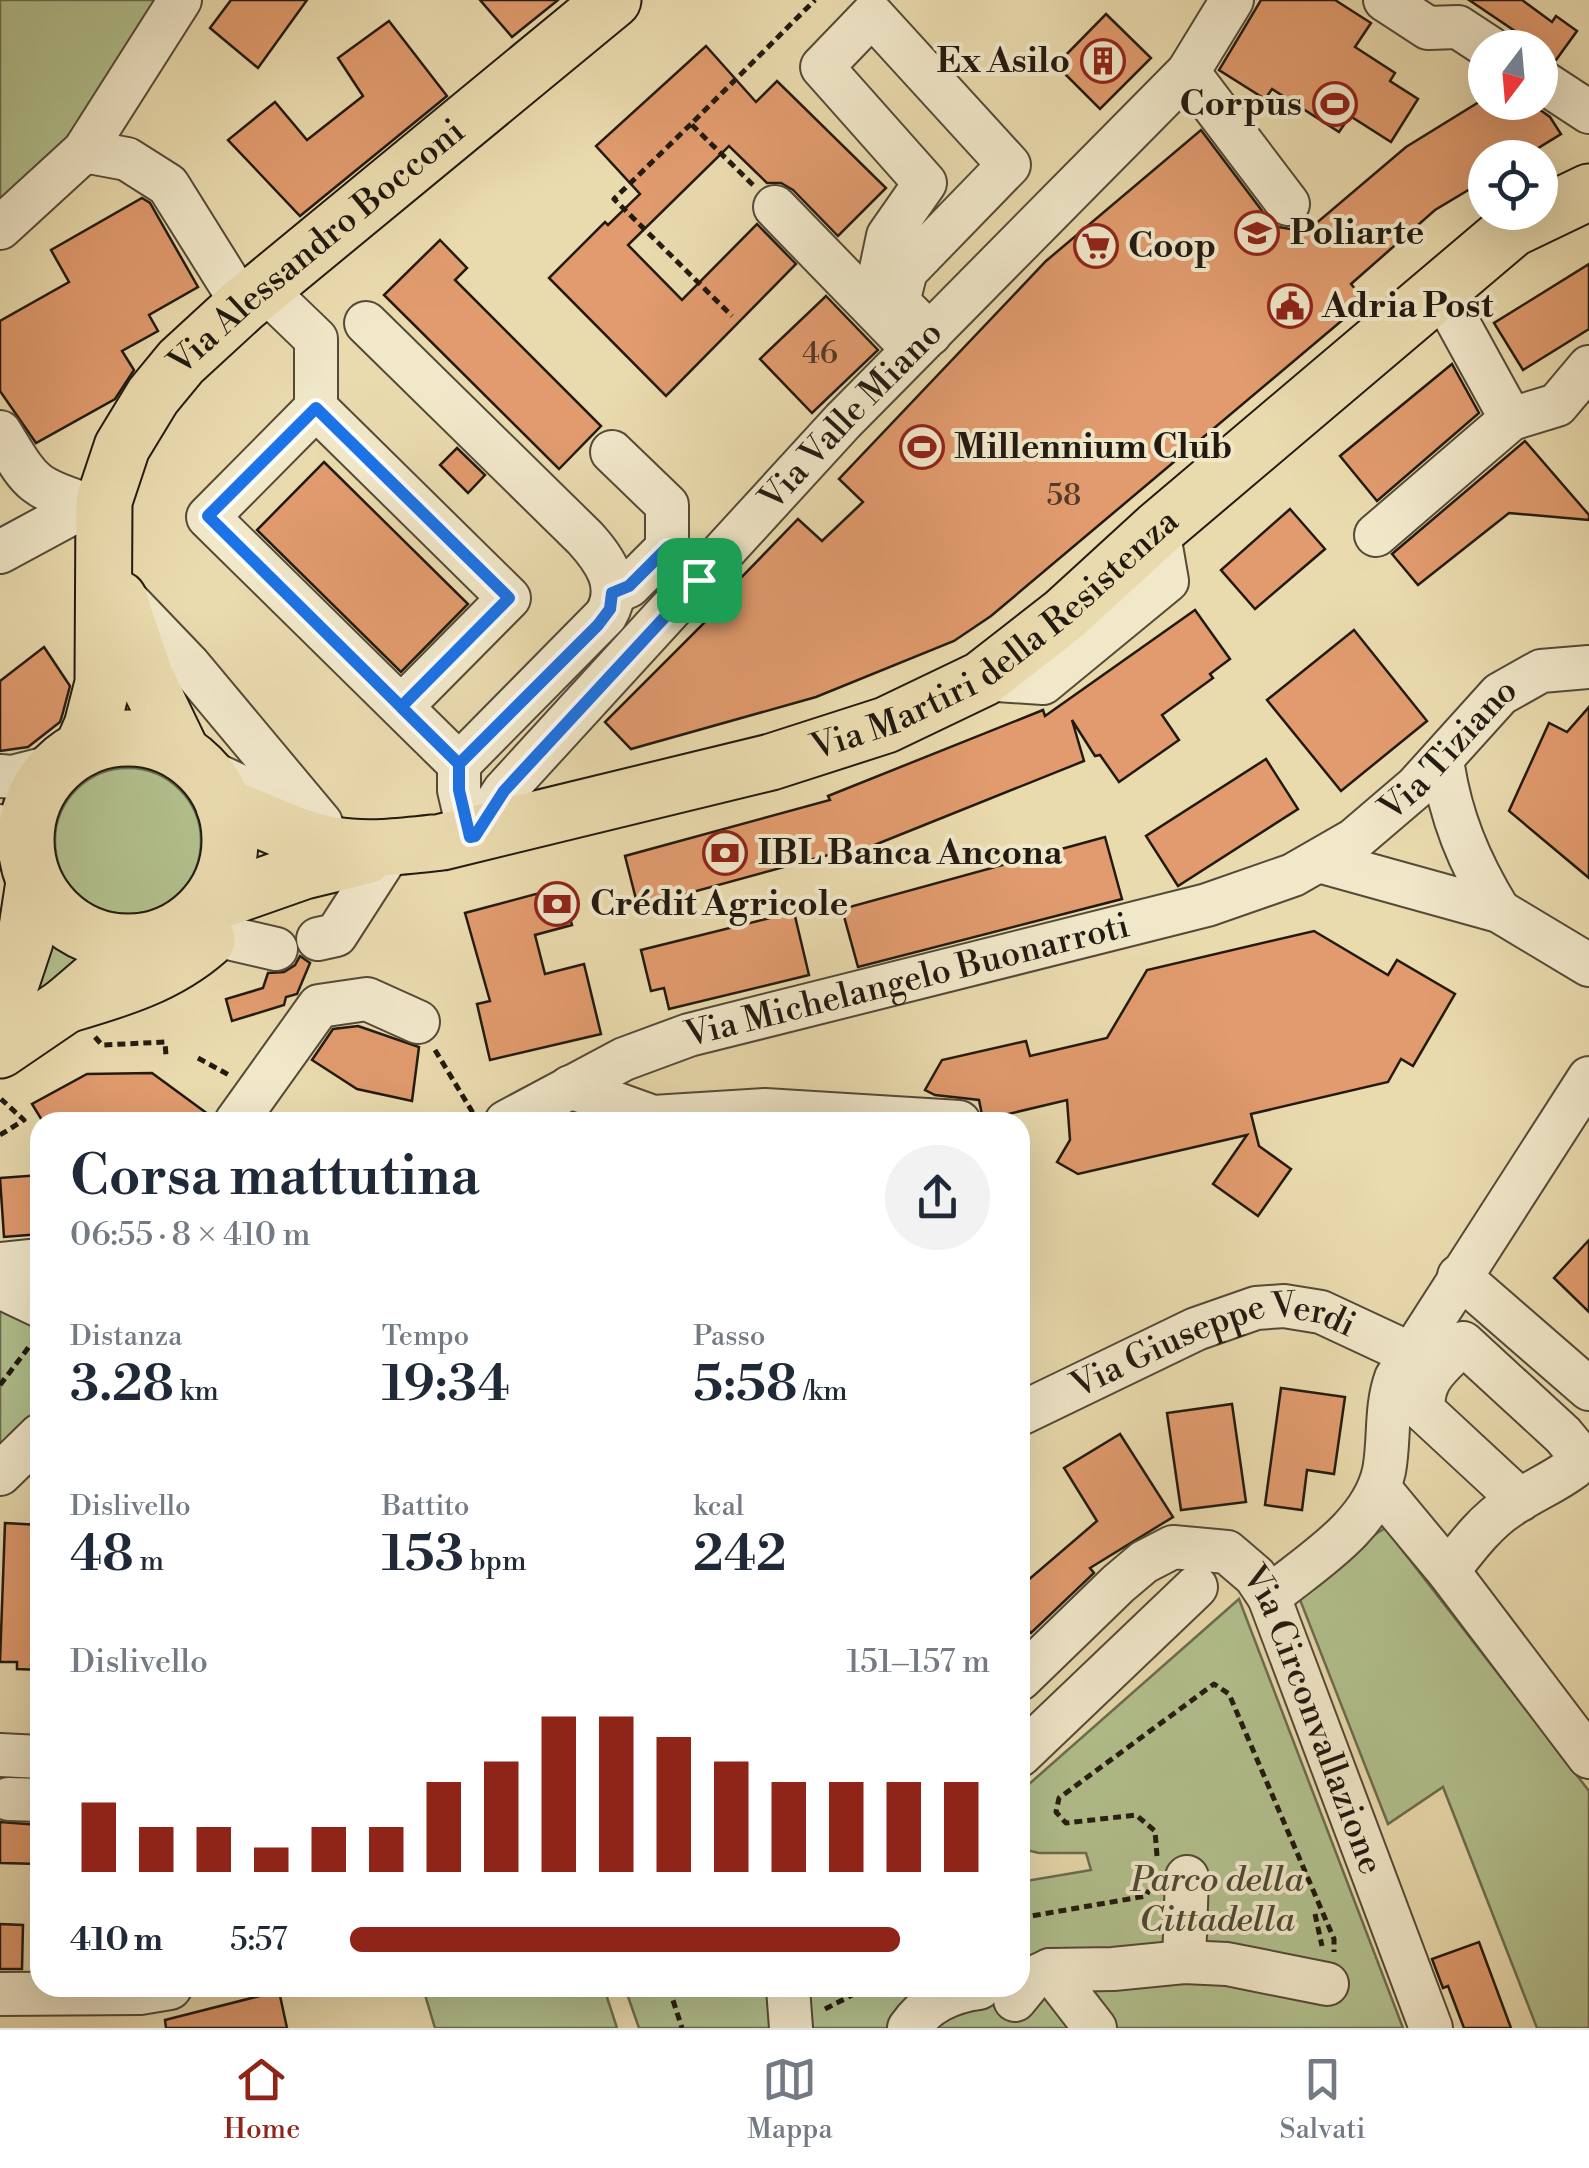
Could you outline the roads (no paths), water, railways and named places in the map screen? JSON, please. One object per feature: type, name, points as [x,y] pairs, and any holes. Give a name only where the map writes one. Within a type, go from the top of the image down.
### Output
[{"type":"main road","name":"Via Alessandro Bocconi","points":[[70,757],[92,726],[104,683],[102,535],[122,448],[154,396],[181,362],[253,296],[613,0]]},
{"type":"main road","name":"Via Martiri della Resistenza","points":[[392,848],[473,836],[771,762],[886,725],[982,678],[1064,615],[1158,528],[1512,229],[1589,192]]},
{"type":"main road","points":[[66,1006],[138,984],[188,956],[197,920],[221,883],[229,858],[230,836],[202,776],[145,676],[102,535]]},
{"type":"main road","points":[[0,1016],[25,941],[20,850],[32,804],[43,783],[70,757],[121,738],[148,740],[289,832],[333,845],[392,848]]},
{"type":"main road","points":[[20,850],[48,905],[71,926],[98,938],[197,920],[392,848]]},
{"type":"main road","points":[[0,1050],[197,920]]},
{"type":"street","points":[[0,228],[84,151],[180,0]]},
{"type":"street","name":"Via Valle Miano","points":[[473,836],[504,791],[843,421],[1188,72],[1232,0]]},
{"type":"street","points":[[1385,0],[1428,28],[1458,27],[1468,34]]},
{"type":"street","points":[[898,302],[906,271],[1009,165],[872,15],[822,67],[924,184],[888,236],[880,269],[898,302],[922,342]]},
{"type":"street","points":[[1188,72],[1288,204]]},
{"type":"street","points":[[1558,92],[1589,112]]},
{"type":"street","points":[[84,151],[127,159],[168,185],[253,296],[316,340],[316,408],[208,516],[459,764]]},
{"type":"street","points":[[775,207],[922,342]]},
{"type":"street","points":[[1439,288],[1511,419]]},
{"type":"street","points":[[366,322],[600,554],[610,576],[610,609],[598,625],[459,764],[459,790],[473,836]]},
{"type":"street","points":[[1376,535],[1511,419],[1556,404],[1589,367]]},
{"type":"street","points":[[316,408],[509,598],[401,707]]},
{"type":"street","points":[[0,432],[29,480],[102,535],[189,665],[321,823]]},
{"type":"street","points":[[612,452],[667,505],[667,548],[629,586],[612,593]]},
{"type":"street","points":[[0,552],[102,535]]},
{"type":"street","points":[[667,548],[699,580]]},
{"type":"street","name":"Via Tiziano","points":[[1319,862],[1354,840],[1416,787],[1500,694],[1541,670],[1589,667]]},
{"type":"street","points":[[0,776],[12,777],[70,757]]},
{"type":"street","points":[[1442,760],[1461,841],[1500,911]]},
{"type":"street","points":[[202,776],[392,848],[336,935],[318,939]]},
{"type":"street","points":[[1319,862],[1500,911],[1589,965]]},
{"type":"street","name":"Via Michelangelo Buonarroti","points":[[524,1112],[624,1060],[689,1035],[1207,905],[1319,862]]},
{"type":"street","points":[[197,920],[276,949]]},
{"type":"street","points":[[243,1112],[319,1006],[367,1000],[418,1022]]},
{"type":"street","name":"Via Giuseppe Verdi","points":[[1269,1597],[1348,1531],[1380,1488],[1390,1393],[1410,1353],[1589,1078]]},
{"type":"street","points":[[570,1087],[639,1112]]},
{"type":"street","points":[[733,1112],[797,1112]]},
{"type":"street","points":[[0,1264],[30,1261]]},
{"type":"street","points":[[1458,1276],[1589,1389]]},
{"type":"street","points":[[0,1286],[30,1301]]},
{"type":"street","name":"Via Giuseppe Verdi","points":[[1030,1409],[1196,1329],[1256,1308],[1284,1306],[1321,1312],[1410,1353]]},
{"type":"street","points":[[0,1474],[30,1446]]},
{"type":"street","points":[[1380,1488],[1589,1757]]},
{"type":"street","points":[[1448,1571],[1478,1535],[1520,1500]]},
{"type":"street","name":"Via Circonvallazione","points":[[1030,1670],[1118,1584],[1144,1562],[1173,1546],[1227,1552],[1255,1576],[1269,1597],[1431,2028]]},
{"type":"street","points":[[1030,1745],[1196,1587]]},
{"type":"street","points":[[0,1754],[30,1756]]},
{"type":"street","points":[[1184,1962],[1187,1877]]},
{"type":"street","points":[[1025,2000],[1113,1970],[1184,1962],[1227,1964],[1326,1984]]},
{"type":"street","points":[[0,1994],[30,1995]]},
{"type":"street","points":[[89,1997],[149,1999]]},
{"type":"street","points":[[789,1997],[791,2028]]},
{"type":"street","points":[[909,2028],[944,1997]]},
{"type":"street","points":[[1025,2000],[1096,2028]]},
{"type":"place","name":"Ex Asilo","points":[[1103,61]]},
{"type":"place","name":"Corpus","points":[[1335,104]]},
{"type":"place","name":"Poliarte","points":[[1257,233]]},
{"type":"place","name":"Coop","points":[[1096,246]]},
{"type":"place","name":"Adria Post","points":[[1290,306]]},
{"type":"place","name":"Millennium Club","points":[[922,447]]},
{"type":"place","name":"IBL Banca Ancona","points":[[725,853]]},
{"type":"place","name":"Crédit Agricole","points":[[557,904]]},
{"type":"park label","name":"Parco della Cittadella","points":[[1217,1900]]}]
